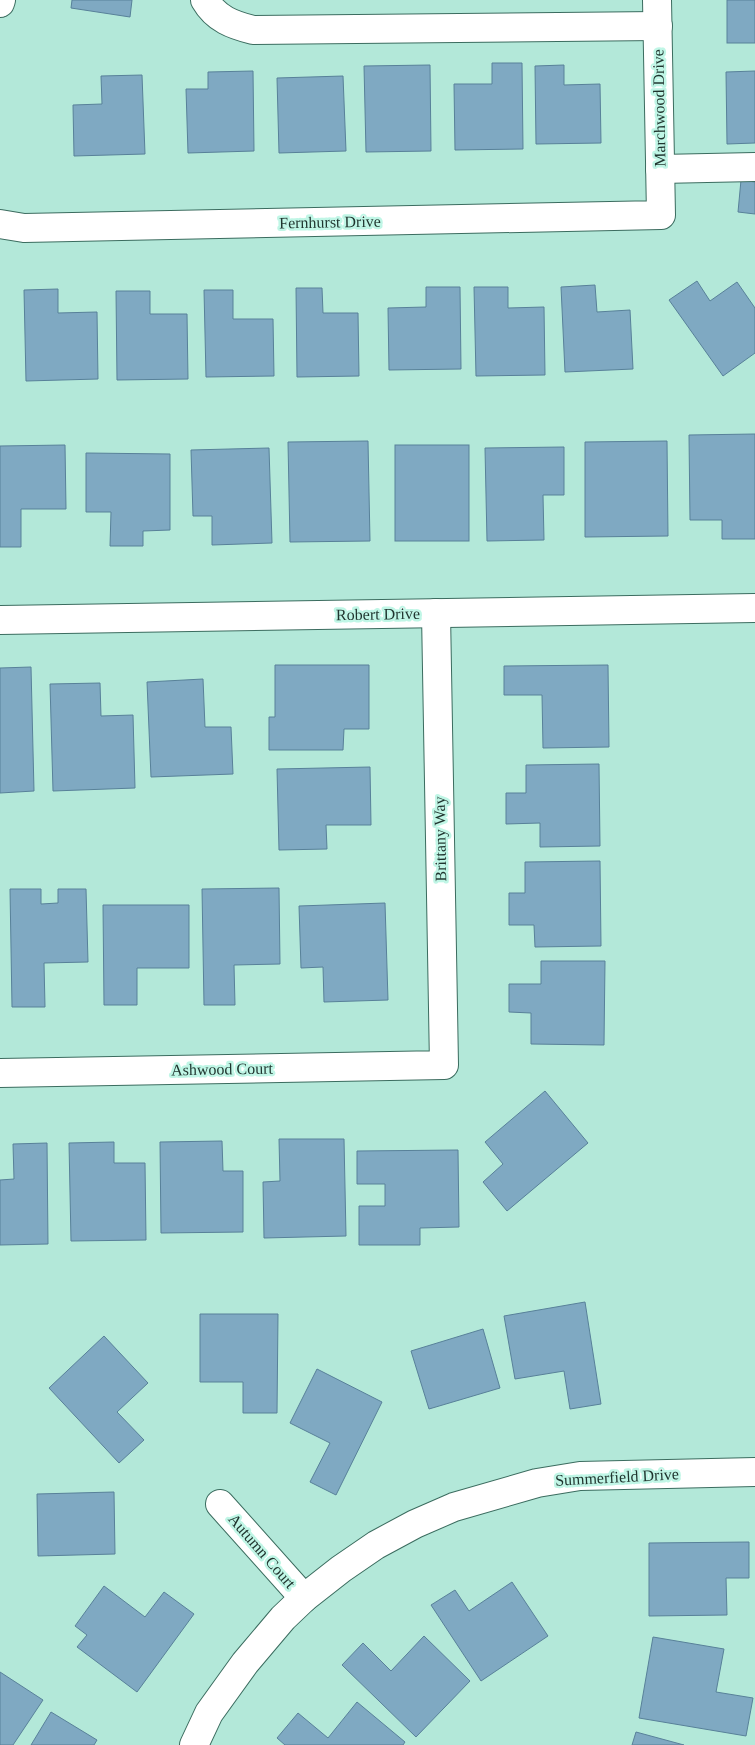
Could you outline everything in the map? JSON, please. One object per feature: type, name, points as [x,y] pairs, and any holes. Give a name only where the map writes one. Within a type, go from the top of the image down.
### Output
[{"type":"street","points":[[205,0],[217,16],[234,25],[253,30],[658,13]]},
{"type":"street","name":"Marchwood Drive","points":[[658,13],[661,216]]},
{"type":"street","points":[[660,169],[755,167]]},
{"type":"street","name":"Fernhurst Drive","points":[[0,224],[24,228],[661,216]]},
{"type":"street","name":"Robert Drive","points":[[0,620],[755,608]]},
{"type":"street","name":"Brittany Way","points":[[436,613],[444,1065]]},
{"type":"street","name":"Ashwood Court","points":[[0,1073],[444,1065]]},
{"type":"street","name":"Summerfield Drive","points":[[194,1745],[209,1713],[245,1663],[283,1618],[304,1598],[355,1559],[376,1545],[415,1524],[454,1507],[537,1483],[580,1476],[755,1472]]},
{"type":"street","name":"Autumn Court","points":[[220,1504],[304,1598]]},
{"type":"building","points":[[72,0],[132,0],[130,17],[71,8]]},
{"type":"building","points":[[727,0],[755,0],[755,43],[727,43]]},
{"type":"building","points":[[492,63],[522,63],[523,149],[455,150],[454,84],[492,84]]},
{"type":"building","points":[[430,65],[431,151],[366,152],[364,66]]},
{"type":"building","points":[[564,65],[564,85],[600,84],[601,143],[536,144],[535,66]]},
{"type":"building","points":[[253,71],[254,151],[188,153],[186,89],[208,89],[208,72]]},
{"type":"building","points":[[755,71],[755,143],[727,144],[726,72]]},
{"type":"building","points":[[142,75],[145,154],[74,156],[73,105],[102,104],[101,76]]},
{"type":"building","points":[[343,76],[346,151],[279,153],[277,78]]},
{"type":"building","points":[[741,180],[755,182],[755,214],[738,212]]},
{"type":"building","points":[[697,281],[710,301],[737,282],[755,308],[755,353],[723,376],[669,300]]},
{"type":"building","points":[[595,285],[597,312],[630,310],[633,369],[565,372],[561,287]]},
{"type":"building","points":[[426,287],[460,287],[461,369],[389,370],[388,308],[426,307]]},
{"type":"building","points":[[474,287],[508,287],[508,308],[544,307],[545,375],[476,376]]},
{"type":"building","points":[[296,288],[322,288],[323,313],[358,313],[359,376],[297,377]]},
{"type":"building","points":[[58,289],[58,313],[97,312],[98,379],[26,381],[24,290]]},
{"type":"building","points":[[204,290],[233,290],[233,319],[273,319],[274,376],[206,377]]},
{"type":"building","points":[[116,291],[150,291],[150,314],[187,314],[188,379],[117,380]]},
{"type":"building","points":[[755,434],[755,539],[722,539],[722,520],[690,520],[689,435]]},
{"type":"building","points":[[368,441],[370,541],[290,542],[288,442]]},
{"type":"building","points":[[667,441],[668,536],[585,537],[585,442]]},
{"type":"building","points":[[65,445],[66,509],[21,509],[21,547],[0,547],[0,446]]},
{"type":"building","points":[[395,445],[469,445],[469,541],[395,541]]},
{"type":"building","points":[[564,447],[564,495],[543,495],[544,540],[487,541],[485,448]]},
{"type":"building","points":[[269,448],[272,543],[212,545],[212,516],[193,516],[191,450]]},
{"type":"building","points":[[86,453],[170,454],[170,530],[143,531],[143,546],[110,546],[111,512],[86,512]]},
{"type":"building","points":[[275,665],[369,665],[369,729],[344,729],[343,750],[269,750],[269,717],[275,717]]},
{"type":"building","points":[[608,665],[609,747],[543,748],[542,695],[504,695],[504,666]]},
{"type":"building","points":[[31,667],[34,791],[0,793],[0,668]]},
{"type":"building","points":[[203,679],[205,727],[231,727],[233,774],[151,777],[147,682]]},
{"type":"building","points":[[100,683],[101,716],[133,715],[135,788],[53,791],[50,684]]},
{"type":"building","points":[[599,764],[600,846],[540,847],[540,823],[506,824],[506,793],[526,793],[526,765]]},
{"type":"building","points":[[370,767],[371,825],[326,825],[327,849],[279,850],[277,769]]},
{"type":"building","points":[[600,861],[601,946],[535,947],[534,925],[509,925],[509,893],[525,893],[525,862]]},
{"type":"building","points":[[279,888],[280,964],[234,965],[235,1005],[204,1005],[202,889]]},
{"type":"building","points":[[10,889],[41,889],[41,904],[58,903],[58,889],[86,889],[88,962],[44,963],[45,1007],[12,1007]]},
{"type":"building","points":[[385,903],[388,1000],[324,1002],[323,967],[301,968],[299,906]]},
{"type":"building","points":[[103,905],[189,905],[189,968],[137,968],[137,1005],[104,1005]]},
{"type":"building","points":[[541,961],[605,961],[604,1045],[531,1044],[531,1013],[509,1012],[509,984],[541,984]]},
{"type":"building","points":[[545,1091],[588,1143],[507,1211],[483,1182],[503,1164],[485,1142]]},
{"type":"building","points":[[279,1139],[344,1139],[346,1236],[264,1238],[263,1182],[280,1181]]},
{"type":"building","points":[[222,1141],[223,1171],[243,1171],[243,1232],[161,1233],[160,1142]]},
{"type":"building","points":[[114,1142],[114,1163],[145,1163],[146,1240],[71,1241],[69,1143]]},
{"type":"building","points":[[47,1143],[48,1244],[0,1245],[0,1180],[14,1179],[13,1144]]},
{"type":"building","points":[[458,1150],[459,1227],[420,1228],[420,1245],[359,1245],[359,1206],[385,1206],[385,1184],[357,1184],[357,1151]]},
{"type":"building","points":[[585,1302],[601,1404],[570,1409],[564,1371],[515,1379],[504,1316]]},
{"type":"building","points":[[200,1314],[278,1314],[277,1413],[243,1413],[243,1382],[200,1382]]},
{"type":"building","points":[[483,1329],[500,1388],[429,1409],[411,1351]]},
{"type":"building","points":[[104,1336],[148,1383],[117,1412],[144,1440],[119,1463],[49,1388]]},
{"type":"building","points":[[317,1369],[382,1402],[336,1495],[310,1482],[330,1443],[290,1423]]},
{"type":"building","points":[[114,1492],[115,1554],[38,1556],[37,1494]]},
{"type":"building","points":[[749,1542],[749,1578],[726,1578],[727,1615],[649,1616],[649,1543]]},
{"type":"building","points":[[512,1582],[548,1636],[481,1681],[431,1605],[455,1590],[469,1611]]},
{"type":"building","points":[[104,1586],[145,1617],[164,1592],[194,1614],[137,1692],[77,1647],[87,1635],[75,1626]]},
{"type":"building","points":[[424,1636],[470,1681],[416,1737],[342,1665],[363,1643],[391,1671]]},
{"type":"building","points":[[653,1637],[724,1649],[716,1692],[753,1698],[746,1736],[639,1718]]},
{"type":"building","points":[[0,1672],[43,1700],[13,1745],[0,1745]]},
{"type":"building","points":[[357,1702],[405,1742],[403,1745],[285,1745],[277,1738],[298,1713],[328,1738]]},
{"type":"building","points":[[51,1712],[97,1740],[94,1745],[31,1745]]},
{"type":"building","points":[[636,1732],[684,1745],[632,1745]]}]
